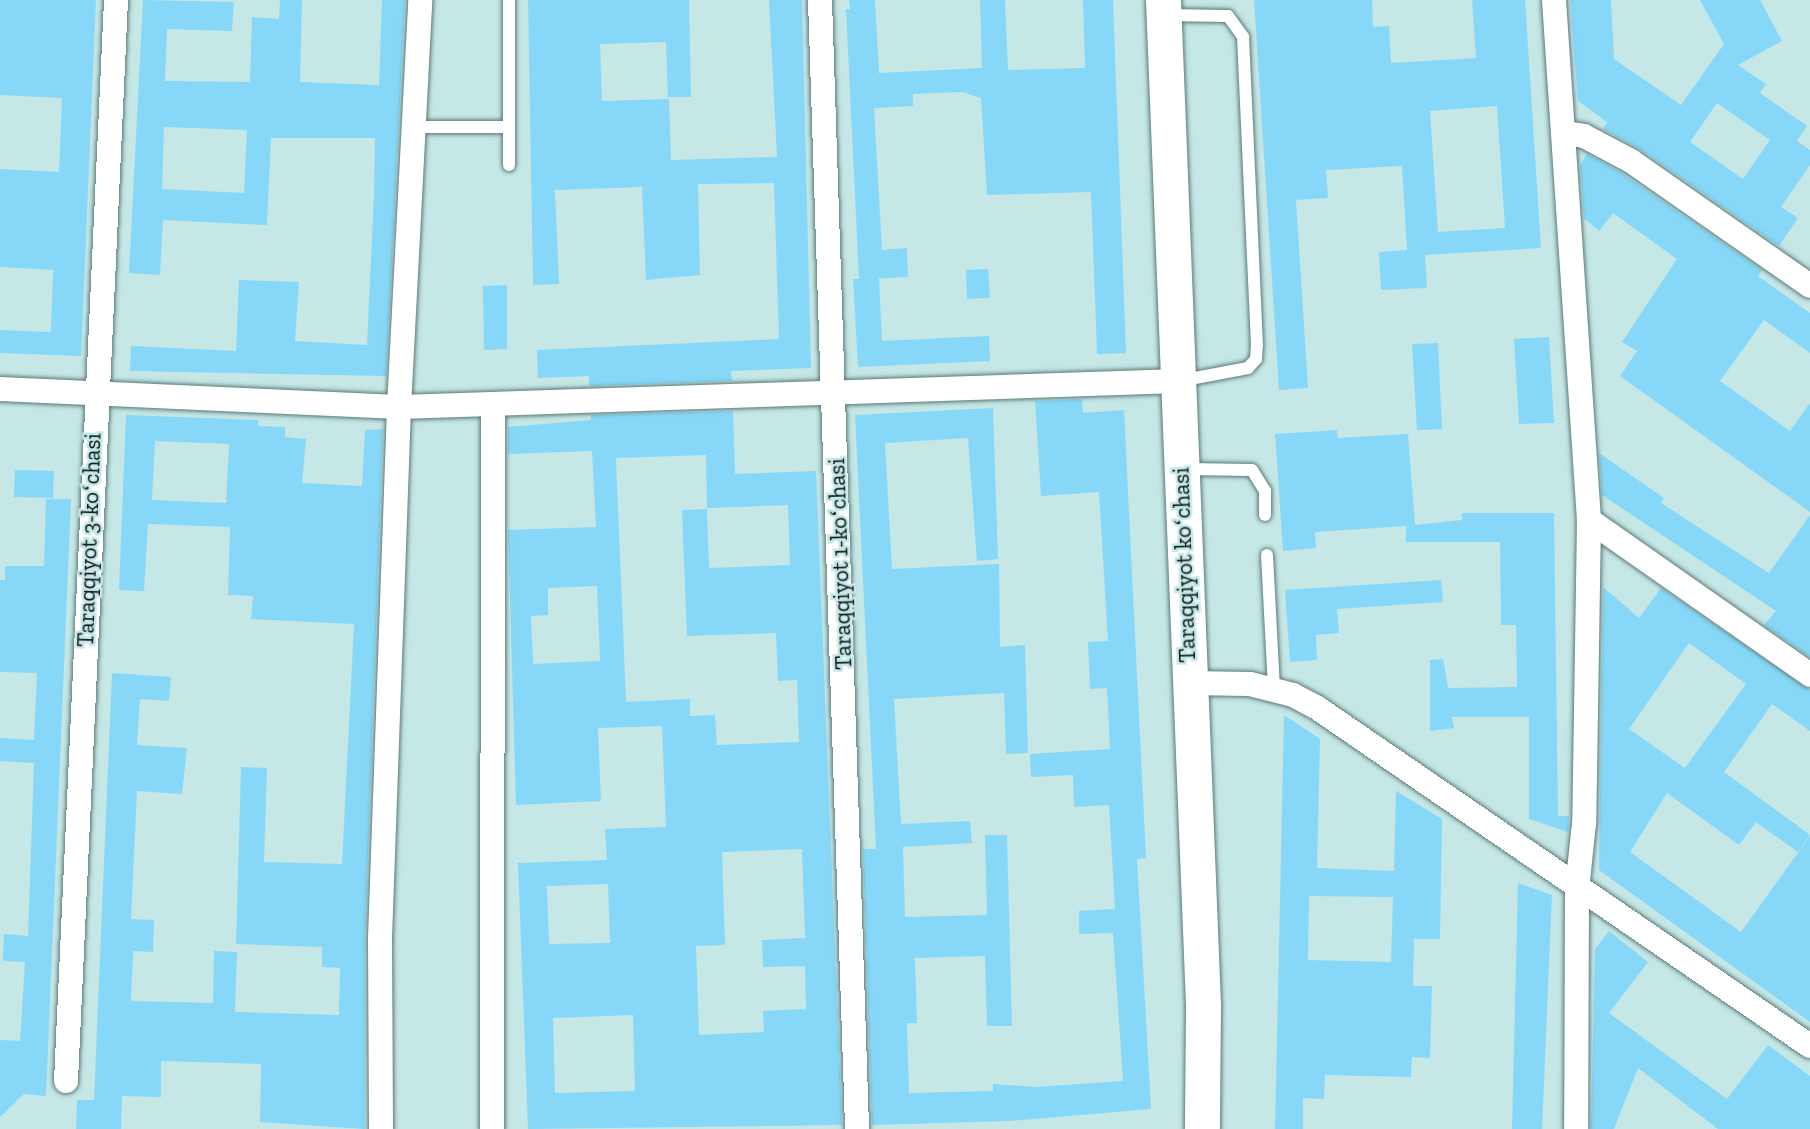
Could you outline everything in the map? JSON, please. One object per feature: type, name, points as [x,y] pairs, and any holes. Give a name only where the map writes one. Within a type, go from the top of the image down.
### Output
[{"type":"street","name":"Taraqqiyot 3-koʻchasi","points":[[66,1081],[95,395],[116,0]]},
{"type":"street","points":[[381,1129],[380,938],[399,407],[420,0]]},
{"type":"street","name":"Taraqqiyot 1-koʻchasi","points":[[820,0],[832,390],[840,503],[857,1129]]},
{"type":"street","points":[[1554,0],[1566,133],[1589,520],[1584,823],[1577,890],[1576,1129]]},
{"type":"street","name":"Taraqqiyot koʻchasi","points":[[1163,7],[1203,1005],[1202,1129]]},
{"type":"street","points":[[1566,133],[1584,136],[1631,161],[1810,286]]},
{"type":"street","points":[[0,390],[399,407],[493,406],[832,390],[1179,381]]},
{"type":"street","points":[[492,1129],[493,406]]},
{"type":"street","points":[[1589,520],[1810,675]]},
{"type":"street","points":[[1188,683],[1250,684],[1274,690],[1316,707],[1577,890],[1810,1046]]},
{"type":"lane","points":[[509,0],[509,165]]},
{"type":"lane","points":[[1163,7],[1215,12],[1228,16],[1243,37],[1257,330],[1256,359],[1248,368],[1179,381]]},
{"type":"lane","points":[[414,127],[509,127]]},
{"type":"lane","points":[[1181,469],[1252,470],[1265,491],[1265,515]]},
{"type":"lane","points":[[1267,555],[1274,690]]},
{"type":"building","points":[[0,0],[96,0],[81,356],[0,353],[0,330],[51,332],[53,270],[0,267],[0,169],[59,172],[62,98],[0,95]]},
{"type":"building","points":[[143,0],[234,2],[232,31],[167,29],[165,81],[250,82],[252,17],[279,19],[280,0],[302,0],[300,82],[379,85],[382,0],[405,0],[386,376],[130,371],[131,346],[236,351],[239,280],[299,282],[295,341],[367,345],[375,138],[271,138],[267,225],[163,220],[160,275],[129,273]],"holes":[[[164,127],[247,130],[244,193],[162,189]]]},
{"type":"building","points":[[528,0],[689,0],[691,97],[668,97],[666,42],[600,44],[602,101],[669,99],[671,160],[777,157],[769,0],[802,0],[811,368],[731,371],[732,381],[589,386],[589,376],[538,378],[537,350],[779,339],[774,183],[698,184],[700,275],[646,280],[642,187],[555,190],[559,284],[533,285]]},
{"type":"building","points":[[849,0],[875,0],[879,73],[982,68],[980,0],[1005,0],[1008,70],[1085,68],[1083,0],[1113,0],[1126,353],[1097,354],[1091,192],[987,195],[981,98],[962,92],[913,94],[913,106],[874,108],[882,250],[907,248],[908,277],[879,278],[882,341],[989,336],[990,361],[858,367],[853,279],[859,279],[846,9],[850,9]]},
{"type":"building","points":[[1254,0],[1372,0],[1373,27],[1389,26],[1391,63],[1476,58],[1472,0],[1525,0],[1541,248],[1425,255],[1427,288],[1381,290],[1379,252],[1407,250],[1402,166],[1326,170],[1328,198],[1296,200],[1308,388],[1279,390]],"holes":[[[1497,106],[1505,228],[1438,232],[1430,111]]]},
{"type":"building","points":[[1570,0],[1611,0],[1614,59],[1681,105],[1724,44],[1700,0],[1760,0],[1782,41],[1738,65],[1766,84],[1760,93],[1807,126],[1797,141],[1810,150],[1810,165],[1781,207],[1798,218],[1779,246],[1640,149],[1603,129],[1607,122],[1578,101]],"holes":[[[1717,103],[1770,140],[1743,179],[1690,142]]]},
{"type":"building","points":[[1587,154],[1623,174],[1762,270],[1758,276],[1810,313],[1810,353],[1764,320],[1720,381],[1790,431],[1810,403],[1810,512],[1620,376],[1637,351],[1622,342],[1677,259],[1613,213],[1599,231],[1584,218],[1580,165]]},
{"type":"building","points":[[988,269],[990,298],[967,299],[966,270]]},
{"type":"building","points":[[507,285],[507,349],[484,350],[483,286]]},
{"type":"building","points":[[1549,337],[1554,423],[1519,424],[1514,339]]},
{"type":"building","points":[[1438,343],[1442,429],[1417,430],[1412,344]]},
{"type":"building","points":[[1082,399],[1083,413],[1124,410],[1146,858],[1137,859],[1151,1109],[1009,1121],[872,1125],[863,849],[876,849],[855,415],[993,408],[998,559],[977,561],[968,438],[885,443],[892,569],[999,564],[1000,647],[1025,645],[1028,753],[1006,754],[1004,693],[894,699],[901,824],[970,821],[972,843],[903,847],[905,917],[987,915],[985,835],[1007,835],[1012,1026],[987,1026],[985,956],[915,958],[917,1023],[907,1023],[909,1093],[993,1091],[993,1084],[1036,1087],[1123,1081],[1113,933],[1079,934],[1079,911],[1115,909],[1109,805],[1074,807],[1073,775],[1031,777],[1030,754],[1110,749],[1107,688],[1090,689],[1088,642],[1108,641],[1099,492],[1041,496],[1035,401]]},
{"type":"building","points":[[733,411],[735,474],[816,471],[842,1125],[528,1129],[518,863],[607,860],[605,829],[666,827],[662,726],[598,728],[601,801],[516,805],[508,530],[596,527],[592,451],[508,454],[508,427],[591,420],[591,415]],"holes":[[[706,455],[707,508],[788,505],[790,565],[709,568],[707,509],[682,510],[687,636],[776,633],[778,681],[797,680],[799,742],[717,745],[715,715],[690,716],[690,699],[626,702],[616,458]],[[597,586],[600,661],[533,664],[531,616],[548,615],[548,588]],[[802,849],[805,938],[762,940],[763,967],[805,966],[806,1009],[763,1011],[764,1032],[699,1035],[696,946],[725,945],[722,852]],[[608,884],[610,943],[549,944],[547,886]],[[633,1015],[635,1091],[555,1093],[553,1018]]]},
{"type":"building","points":[[126,415],[258,420],[258,426],[285,427],[285,437],[306,439],[302,483],[362,486],[365,430],[383,429],[365,938],[365,1129],[260,1122],[261,1064],[161,1061],[161,1097],[122,1096],[121,1129],[76,1129],[77,1100],[94,1100],[112,673],[171,677],[169,701],[140,699],[137,745],[187,748],[182,794],[137,791],[131,919],[154,920],[153,952],[133,951],[131,1001],[213,1003],[214,951],[237,952],[235,1012],[339,1015],[340,968],[322,967],[322,947],[236,944],[241,767],[267,768],[264,862],[342,864],[354,624],[251,619],[253,596],[228,595],[230,527],[148,524],[144,591],[119,590]],"holes":[[[155,441],[229,444],[226,503],[152,500]]]},
{"type":"building","points":[[1337,430],[1338,438],[1408,434],[1415,525],[1462,520],[1462,513],[1554,513],[1558,816],[1569,816],[1568,832],[1529,819],[1529,717],[1452,717],[1454,728],[1430,731],[1430,660],[1443,659],[1448,688],[1517,687],[1516,625],[1501,625],[1500,542],[1406,542],[1406,526],[1315,532],[1316,548],[1283,551],[1275,434]]},
{"type":"building","points":[[1599,453],[1664,498],[1661,503],[1769,573],[1810,515],[1810,657],[1764,625],[1776,611],[1602,495]]},
{"type":"building","points":[[15,470],[54,471],[53,498],[14,497]]},
{"type":"building","points":[[46,499],[71,499],[46,1096],[24,1094],[0,1117],[0,1040],[20,1041],[25,962],[3,961],[4,934],[28,936],[34,763],[0,761],[0,738],[34,740],[37,673],[0,672],[0,580],[5,580],[5,566],[44,566]]},
{"type":"building","points":[[1441,580],[1443,602],[1337,609],[1339,633],[1316,635],[1317,660],[1290,662],[1285,590]]},
{"type":"building","points":[[1603,587],[1639,618],[1661,588],[1810,690],[1810,731],[1772,704],[1724,772],[1810,835],[1798,852],[1756,822],[1739,845],[1667,793],[1630,852],[1741,932],[1810,836],[1810,1022],[1599,870]],"holes":[[[1689,643],[1746,684],[1685,768],[1629,729]]]},
{"type":"building","points":[[1284,715],[1320,739],[1317,868],[1394,871],[1396,791],[1442,819],[1440,939],[1414,939],[1413,986],[1432,986],[1430,1058],[1412,1057],[1411,1077],[1325,1075],[1324,1099],[1303,1098],[1303,1129],[1275,1129]],"holes":[[[1309,896],[1393,897],[1391,962],[1308,960]]]},
{"type":"building","points":[[1518,883],[1552,895],[1542,1129],[1512,1129]]},
{"type":"building","points":[[1609,931],[1648,962],[1609,1013],[1727,1099],[1768,1045],[1810,1076],[1810,1129],[1718,1129],[1638,1068],[1614,1129],[1591,1129],[1595,949]]}]
